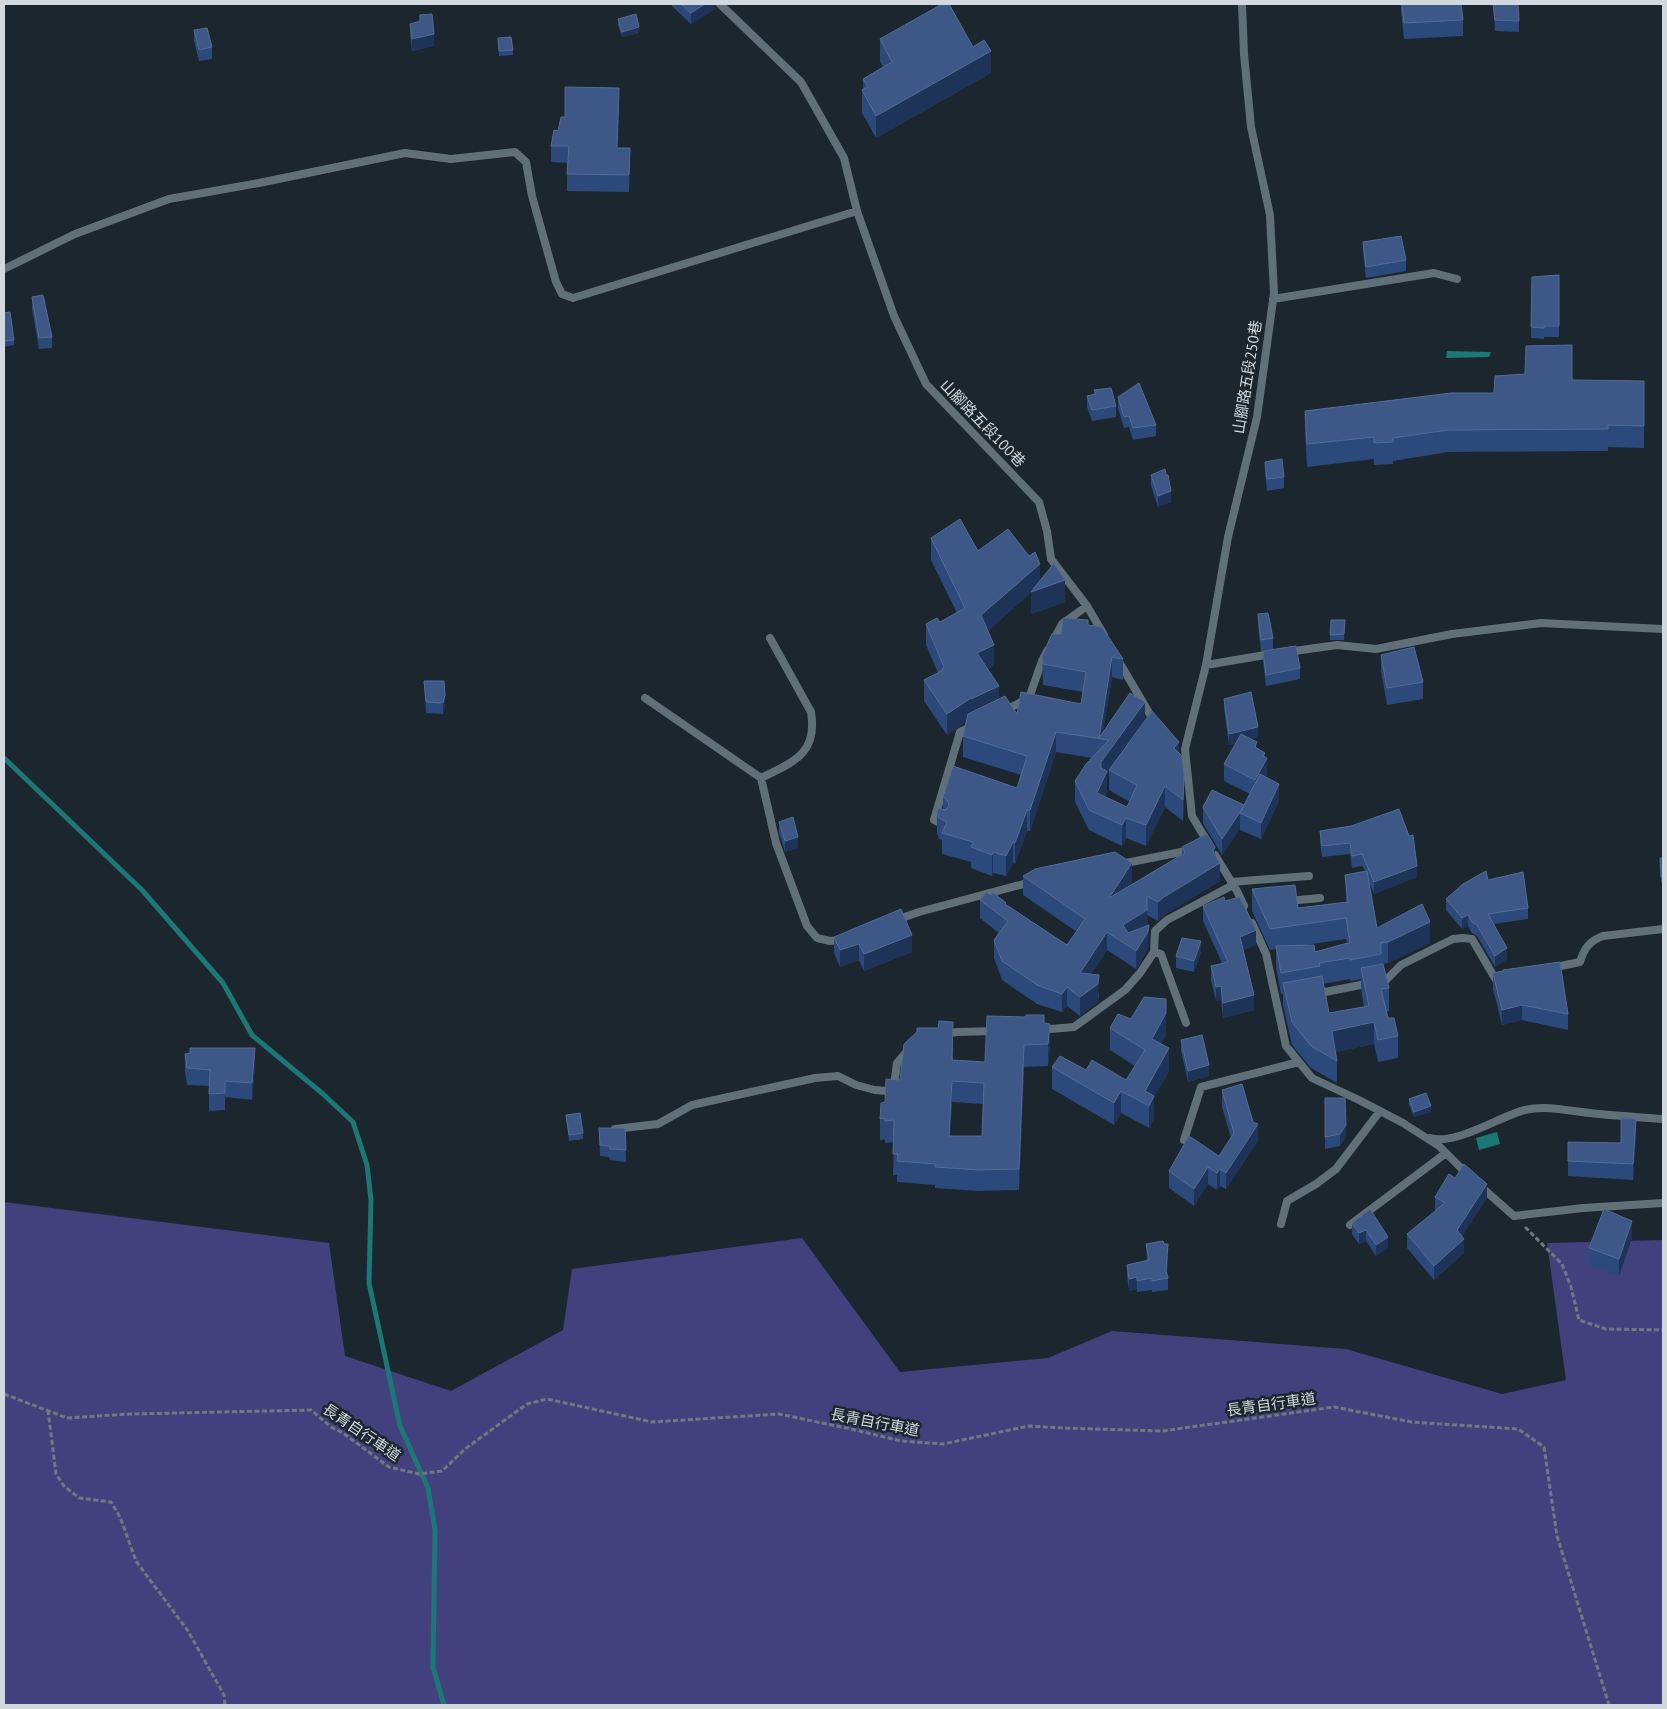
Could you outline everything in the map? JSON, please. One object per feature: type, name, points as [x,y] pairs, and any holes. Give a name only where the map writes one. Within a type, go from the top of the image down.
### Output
[{"type":"lane","name":"山腳路五段100巷","points":[[720,4],[800,82],[844,158],[857,211],[894,316],[926,384],[1039,502],[1047,531],[1051,559],[1087,606],[1106,639]]},
{"type":"lane","name":"山腳路五段250巷","points":[[1242,4],[1244,54],[1251,127],[1270,215],[1274,293],[1257,417],[1228,538],[1206,665],[1182,747],[1192,816],[1244,906],[1266,954],[1286,1046],[1312,1078],[1380,1111],[1439,1146],[1514,1216]]},
{"type":"lane","points":[[4,269],[75,234],[169,199],[259,183],[405,153],[451,159],[515,152],[526,162],[532,196],[556,282],[562,294],[574,298],[857,211]]},
{"type":"lane","points":[[1273,299],[1434,273],[1457,279]]},
{"type":"lane","points":[[995,715],[1029,698],[1042,661],[1062,624],[1087,606]]},
{"type":"lane","points":[[1206,665],[1330,645],[1376,649],[1452,634],[1541,623],[1663,629]]},
{"type":"lane","points":[[761,778],[794,762],[811,738],[813,726],[811,712],[770,638]]},
{"type":"lane","points":[[1115,655],[1156,724],[1147,729]]},
{"type":"lane","points":[[645,698],[761,778],[776,843],[808,926],[817,938],[830,941],[850,939]]},
{"type":"lane","points":[[944,825],[934,820],[960,732],[978,724]]},
{"type":"lane","points":[[1117,865],[1210,846]]},
{"type":"lane","points":[[1027,1030],[1056,1030],[1074,1027],[1125,990],[1140,973],[1154,952],[1155,931],[1167,920],[1232,884],[1309,876]]},
{"type":"lane","points":[[888,923],[919,912],[1042,880]]},
{"type":"lane","points":[[1282,902],[1320,898]]},
{"type":"lane","points":[[1244,906],[1253,905]]},
{"type":"lane","points":[[1542,970],[1580,962],[1583,950],[1594,939],[1602,936],[1663,929]]},
{"type":"lane","points":[[1304,996],[1386,980],[1401,965],[1453,939],[1463,938],[1472,939],[1496,980],[1505,978]]},
{"type":"lane","points":[[1154,952],[1161,954],[1186,1024]]},
{"type":"lane","points":[[1276,1001],[1286,1000]]},
{"type":"lane","points":[[932,1037],[957,1032],[1007,1031]]},
{"type":"lane","points":[[606,1130],[658,1124],[692,1105],[815,1078],[838,1076],[856,1085],[887,1091],[894,1085],[897,1063],[907,1050],[915,1044]]},
{"type":"lane","points":[[1184,1140],[1201,1088],[1299,1062]]},
{"type":"lane","points":[[1419,1134],[1438,1140],[1466,1134],[1524,1110],[1545,1107],[1591,1114],[1663,1120]]},
{"type":"lane","points":[[1281,1224],[1287,1201],[1316,1184],[1336,1169],[1380,1111]]},
{"type":"lane","points":[[1350,1225],[1446,1153]]},
{"type":"lane","points":[[1514,1216],[1583,1208],[1663,1203]]},
{"type":"path","points":[[1514,1216],[1562,1264],[1571,1286],[1579,1320],[1606,1329],[1663,1330]]},
{"type":"path","name":"長青自行車道","points":[[4,1394],[66,1418],[130,1414],[311,1410],[389,1467],[419,1474],[442,1470],[465,1450],[527,1404],[547,1399],[652,1422],[778,1414],[851,1428],[901,1441],[943,1444],[1029,1426],[1162,1431],[1334,1406],[1412,1422],[1518,1429],[1544,1447],[1557,1536],[1608,1705]]},
{"type":"path","points":[[48,1410],[56,1474],[64,1486],[79,1498],[111,1502],[120,1517],[136,1561],[188,1631],[224,1695],[225,1705]]},
{"type":"shaded area","points":[[1447,351],[1491,352],[1489,357],[1446,358]]},
{"type":"shaded area","points":[[1497,1132],[1500,1144],[1479,1150],[1476,1138]]},
{"type":"shaded area","points":[[4,1202],[329,1243],[345,1356],[451,1391],[563,1330],[572,1269],[802,1238],[900,1372],[1048,1358],[1112,1331],[1346,1349],[1502,1394],[1566,1380],[1547,1243],[1663,1240],[1663,1705],[4,1705]]},
{"type":"building","points":[[681,4],[705,4],[691,13]]},
{"type":"building","points":[[942,4],[949,4],[973,47],[984,40],[991,51],[876,116],[862,90],[868,87],[863,79],[892,62],[880,39]]},
{"type":"building","points":[[1402,4],[1461,4],[1463,20],[1404,23]]},
{"type":"building","points":[[1493,4],[1518,4],[1519,21],[1495,20]]},
{"type":"building","points":[[432,14],[434,34],[412,39],[410,24],[420,21],[420,15]]},
{"type":"building","points":[[636,14],[639,27],[622,32],[618,19]]},
{"type":"building","points":[[207,28],[212,47],[199,50],[194,30]]},
{"type":"building","points":[[511,37],[513,50],[499,51],[498,38]]},
{"type":"building","points":[[565,87],[619,88],[617,148],[630,148],[629,175],[567,174],[569,146],[551,146],[554,130],[558,131],[561,117],[565,117]]},
{"type":"building","points":[[1401,236],[1406,260],[1366,267],[1363,242]]},
{"type":"building","points":[[1559,275],[1559,326],[1531,327],[1532,277]]},
{"type":"building","points":[[43,295],[52,337],[39,338],[32,297]]},
{"type":"building","points":[[10,312],[14,340],[4,341],[4,313]]},
{"type":"building","points":[[1572,345],[1572,380],[1644,381],[1644,426],[1608,425],[1608,429],[1448,430],[1393,438],[1393,442],[1374,443],[1374,437],[1307,444],[1305,411],[1451,393],[1494,393],[1495,376],[1525,374],[1526,346]]},
{"type":"building","points":[[1139,383],[1156,425],[1133,428],[1129,416],[1124,417],[1118,397]]},
{"type":"building","points":[[1111,388],[1116,406],[1092,410],[1087,396],[1096,394],[1094,390]]},
{"type":"building","points":[[1282,459],[1284,477],[1267,479],[1265,462]]},
{"type":"building","points":[[1165,469],[1171,491],[1158,496],[1151,475]]},
{"type":"building","points":[[960,519],[978,551],[1008,529],[1029,556],[1035,552],[1040,564],[981,615],[994,645],[977,653],[999,686],[971,698],[947,714],[924,680],[943,670],[944,667],[926,624],[937,618],[940,622],[965,608],[931,538]]},
{"type":"building","points":[[1054,563],[1065,580],[1031,592]]},
{"type":"building","points":[[1268,613],[1273,638],[1261,640],[1258,614]]},
{"type":"building","points":[[1063,618],[1088,620],[1088,625],[1102,627],[1123,659],[1112,657],[1099,738],[1130,693],[1145,702],[1101,762],[1101,768],[1107,771],[1097,793],[1127,807],[1137,785],[1109,770],[1152,711],[1179,742],[1174,748],[1182,756],[1184,775],[1183,800],[1165,786],[1146,825],[1126,818],[1122,825],[1089,810],[1075,781],[1086,764],[1109,740],[1056,732],[1030,810],[1027,810],[1015,843],[1013,842],[1006,856],[993,852],[992,855],[971,847],[973,842],[942,833],[947,822],[939,818],[937,812],[939,808],[945,810],[949,806],[948,801],[943,797],[953,766],[1017,788],[1027,756],[963,736],[968,714],[1005,696],[1017,714],[1021,692],[1081,704],[1086,672],[1043,664],[1042,656],[1052,634],[1061,634]]},
{"type":"building","points":[[1331,620],[1345,620],[1344,634],[1330,635]]},
{"type":"building","points":[[1296,646],[1300,668],[1266,675],[1263,651]]},
{"type":"building","points":[[1414,647],[1423,682],[1387,688],[1381,655]]},
{"type":"building","points":[[424,681],[444,681],[445,695],[443,703],[426,702]]},
{"type":"building","points":[[1251,692],[1258,727],[1229,734],[1224,699]]},
{"type":"building","points":[[1241,734],[1257,742],[1255,747],[1265,753],[1263,756],[1267,758],[1255,780],[1224,764]]},
{"type":"building","points":[[1260,774],[1279,784],[1261,823],[1240,813],[1244,806],[1222,839],[1203,807],[1212,790],[1244,805]]},
{"type":"building","points":[[1399,809],[1409,836],[1413,835],[1417,866],[1374,882],[1362,854],[1352,856],[1350,843],[1322,846],[1320,831],[1351,826]]},
{"type":"building","points":[[793,817],[798,837],[785,841],[779,822]]},
{"type":"building","points":[[1207,834],[1215,847],[1213,851],[1220,863],[1158,902],[1147,896],[1147,910],[1123,925],[1128,933],[1149,925],[1148,932],[1136,951],[1107,932],[1080,973],[1099,975],[1098,984],[1080,997],[1067,987],[1062,994],[1037,985],[1002,961],[994,940],[1008,921],[980,900],[986,892],[991,895],[993,892],[1005,904],[1067,945],[1085,919],[1023,876],[1035,869],[1115,852],[1132,863],[1109,898],[1185,853],[1182,847]]},
{"type":"building","points":[[1660,858],[1663,858],[1663,877],[1661,877]]},
{"type":"building","points":[[1367,871],[1377,928],[1422,904],[1430,922],[1388,942],[1381,943],[1381,954],[1319,963],[1320,966],[1281,973],[1276,946],[1314,945],[1315,952],[1350,943],[1346,918],[1270,929],[1252,889],[1295,885],[1298,908],[1348,902],[1345,875]]},
{"type":"building","points":[[1486,871],[1488,880],[1523,872],[1528,908],[1488,914],[1507,948],[1495,956],[1477,925],[1472,922],[1468,915],[1462,918],[1446,899],[1463,884]]},
{"type":"building","points":[[1224,897],[1225,901],[1240,897],[1256,930],[1240,937],[1254,995],[1223,1003],[1221,986],[1216,987],[1211,966],[1228,962],[1203,906]]},
{"type":"building","points":[[901,909],[912,935],[864,954],[859,944],[840,950],[834,937]]},
{"type":"building","points":[[1182,938],[1201,941],[1194,961],[1176,956]]},
{"type":"building","points":[[1560,962],[1568,1014],[1522,1005],[1502,1010],[1493,973]]},
{"type":"building","points":[[1383,964],[1389,988],[1381,989],[1388,1018],[1394,1018],[1398,1036],[1378,1040],[1374,1022],[1332,1031],[1337,1061],[1311,1046],[1292,1022],[1283,983],[1322,976],[1329,1013],[1369,1006],[1361,968]]},
{"type":"building","points":[[1144,997],[1166,999],[1166,1013],[1152,1039],[1169,1048],[1145,1091],[1154,1096],[1149,1106],[1121,1091],[1114,1103],[1052,1067],[1060,1056],[1086,1070],[1092,1060],[1126,1080],[1145,1050],[1110,1028],[1118,1014],[1131,1019]]},
{"type":"building","points":[[1026,1015],[1044,1015],[1044,1023],[1050,1024],[1048,1044],[1024,1045],[1019,1169],[979,1170],[935,1167],[935,1164],[897,1161],[898,1154],[893,1154],[894,1120],[885,1121],[885,1118],[880,1119],[881,1103],[885,1102],[886,1079],[900,1080],[904,1044],[917,1032],[917,1028],[938,1028],[939,1021],[953,1022],[952,1060],[985,1062],[987,1016],[1026,1017]],"holes":[[[952,1081],[984,1083],[982,1136],[949,1136]]]},
{"type":"building","points":[[1202,1035],[1209,1065],[1188,1071],[1181,1040]]},
{"type":"building","points":[[190,1048],[255,1048],[252,1083],[225,1081],[225,1093],[209,1094],[210,1070],[187,1068],[185,1054],[190,1053]]},
{"type":"building","points":[[1242,1084],[1253,1122],[1258,1124],[1226,1173],[1220,1169],[1217,1173],[1208,1167],[1194,1189],[1169,1171],[1189,1136],[1219,1156],[1234,1133],[1222,1090]]},
{"type":"building","points":[[1426,1093],[1431,1106],[1414,1112],[1409,1099]]},
{"type":"building","points":[[1325,1098],[1345,1098],[1346,1125],[1340,1134],[1325,1137]]},
{"type":"building","points":[[580,1113],[583,1133],[569,1135],[566,1115]]},
{"type":"building","points":[[1621,1118],[1636,1119],[1633,1164],[1568,1161],[1568,1142],[1621,1143]]},
{"type":"building","points":[[599,1128],[625,1128],[626,1150],[610,1149],[609,1146],[600,1145]]},
{"type":"building","points":[[1464,1164],[1487,1184],[1457,1230],[1464,1239],[1434,1266],[1407,1234],[1445,1203],[1435,1197],[1449,1174],[1455,1178]]},
{"type":"building","points":[[1370,1209],[1388,1237],[1376,1245],[1366,1230],[1359,1233],[1352,1223]]},
{"type":"building","points":[[1604,1209],[1632,1221],[1619,1259],[1589,1248]]},
{"type":"building","points":[[1163,1241],[1164,1244],[1168,1244],[1166,1270],[1168,1278],[1152,1281],[1152,1278],[1137,1281],[1137,1277],[1129,1279],[1127,1265],[1149,1260],[1146,1244]]},
{"type":"waterway","points":[[4,758],[142,890],[223,983],[252,1035],[323,1094],[353,1122],[367,1165],[371,1200],[369,1283],[400,1426],[428,1488],[435,1530],[433,1667],[444,1705]]}]
